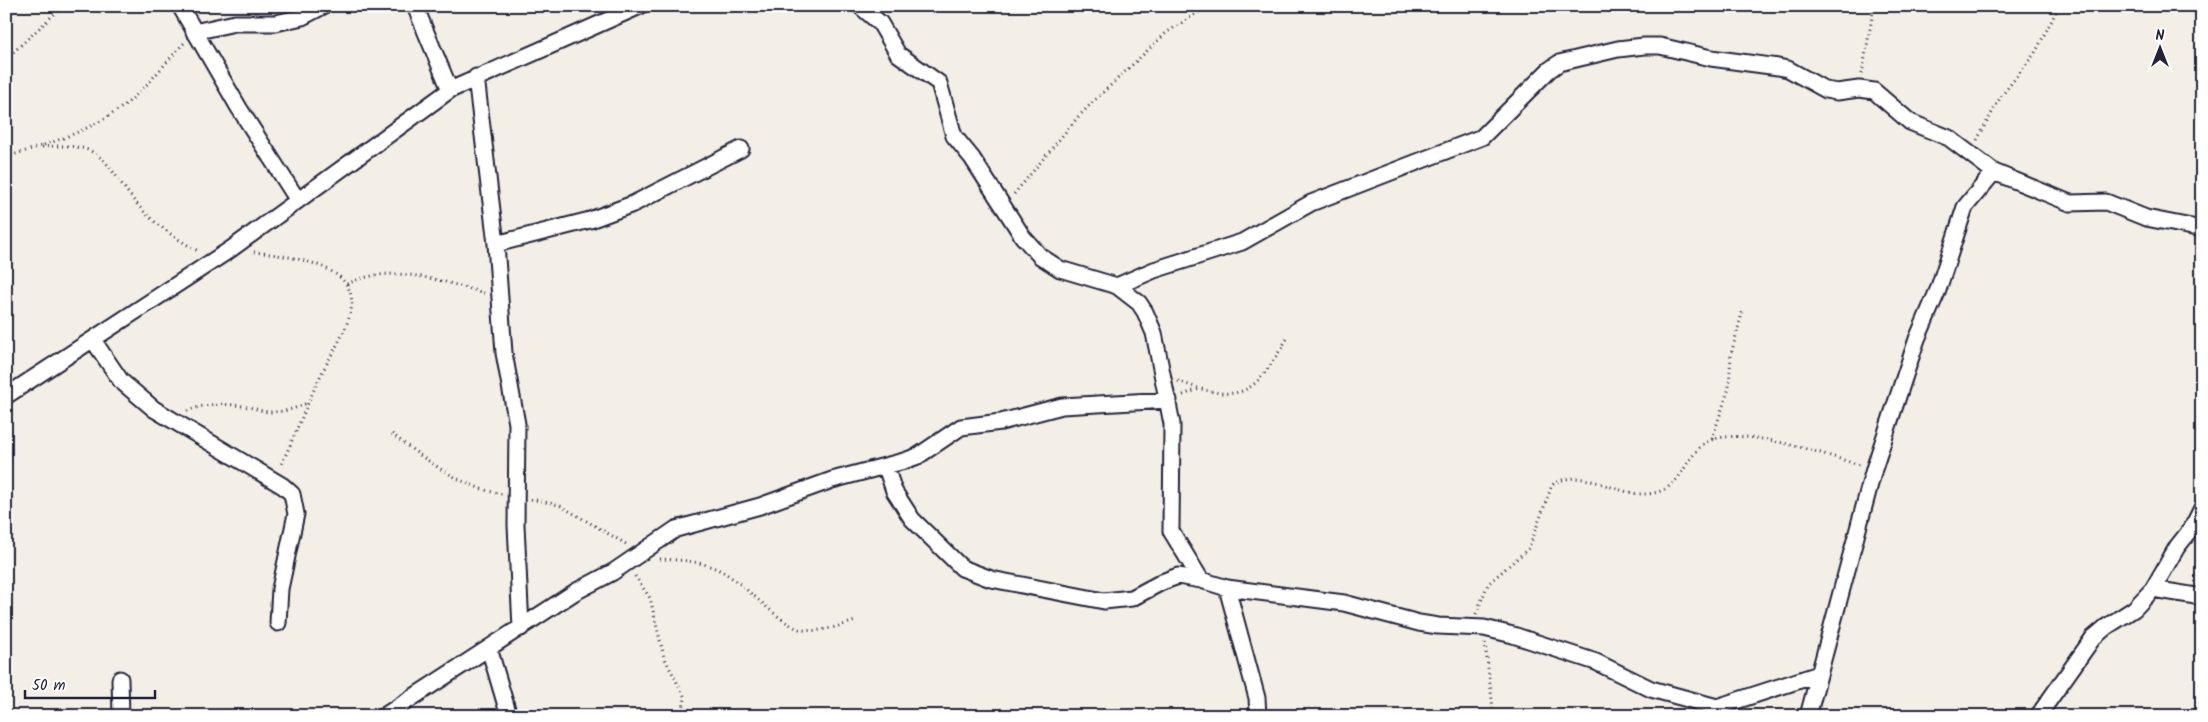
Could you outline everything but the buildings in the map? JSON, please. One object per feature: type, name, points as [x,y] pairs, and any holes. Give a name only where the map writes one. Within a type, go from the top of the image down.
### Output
[{"type":"street","points":[[180,6],[239,108],[297,199]]},
{"type":"street","points":[[194,32],[234,23],[276,23],[302,17],[323,6]]},
{"type":"street","points":[[415,6],[450,90]]},
{"type":"street","points":[[6,396],[231,249],[297,199],[356,160],[450,90],[640,6]]},
{"type":"street","points":[[860,6],[880,23],[898,54],[939,82],[954,136],[972,158],[1023,238],[1040,256],[1060,269],[1117,286],[1139,303],[1145,312],[1154,333],[1169,400],[1172,439],[1171,530],[1201,580]]},
{"type":"street","points":[[1117,286],[1154,270],[1242,242],[1311,202],[1482,137],[1549,70],[1559,63],[1618,49],[1660,46],[1711,58],[1788,69],[1826,90],[1836,92],[1859,89],[1874,91],[1910,122],[1949,138],[1994,172],[2070,203],[2106,202],[2146,218],[2202,228]]},
{"type":"street","points":[[476,77],[496,244],[504,353],[517,424],[516,496],[521,628]]},
{"type":"street","points":[[496,244],[590,220],[633,204],[741,149]]},
{"type":"street","points":[[1808,716],[1852,561],[1874,469],[1916,339],[1938,290],[1965,207],[1994,172]]},
{"type":"street","points":[[92,340],[121,380],[154,409],[273,480],[292,494],[296,514],[280,589],[278,623]]},
{"type":"street","points":[[384,716],[575,592],[634,558],[676,529],[721,518],[760,506],[800,490],[918,456],[961,427],[1001,422],[1062,406],[1169,400]]},
{"type":"street","points":[[886,466],[894,491],[912,519],[926,535],[962,568],[990,579],[1104,601],[1132,598],[1178,576],[1201,580],[1227,588],[1336,602],[1420,623],[1477,628],[1513,635],[1596,662],[1651,689],[1717,706],[1819,674]]},
{"type":"street","points":[[2038,716],[2094,638],[2106,627],[2134,609],[2153,588],[2177,547],[2192,528],[2202,508]]},
{"type":"street","points":[[1227,588],[1254,689],[1258,716]]},
{"type":"street","points":[[2153,588],[2202,596]]},
{"type":"street","points":[[489,648],[509,716]]},
{"type":"street","points":[[120,679],[121,716]]},
{"type":"path","points":[[6,59],[63,6]]},
{"type":"path","points":[[1002,207],[1095,100],[1166,34],[1208,6]]},
{"type":"path","points":[[1859,89],[1874,6]]},
{"type":"path","points":[[1969,153],[2000,98],[2035,53],[2059,6]]},
{"type":"path","points":[[6,157],[36,148],[92,124],[131,100],[194,32]]},
{"type":"path","points":[[36,148],[73,146],[87,149],[105,159],[137,204],[150,218],[181,242],[214,260]]},
{"type":"path","points":[[231,249],[274,254],[315,264],[337,276],[346,284],[351,293],[352,309],[273,480]]},
{"type":"path","points":[[346,284],[373,274],[402,274],[438,280],[501,298]]},
{"type":"path","points":[[1494,716],[1477,628],[1488,584],[1530,548],[1552,485],[1560,480],[1577,478],[1626,493],[1646,494],[1665,491],[1675,483],[1702,446],[1712,438],[1729,388],[1732,354],[1743,310]]},
{"type":"path","points":[[1164,375],[1215,393],[1230,395],[1245,391],[1256,384],[1268,370],[1288,337]]},
{"type":"path","points":[[167,416],[207,404],[240,405],[269,412],[286,411],[308,403]]},
{"type":"path","points":[[392,434],[421,457],[453,476],[488,491],[559,505],[623,543],[634,558],[643,586],[650,598],[664,657],[685,698],[682,716]]},
{"type":"path","points":[[1712,438],[1741,437],[1785,443],[1874,469]]},
{"type":"path","points":[[634,558],[689,561],[707,565],[723,572],[783,619],[800,629],[817,630],[856,621]]}]
